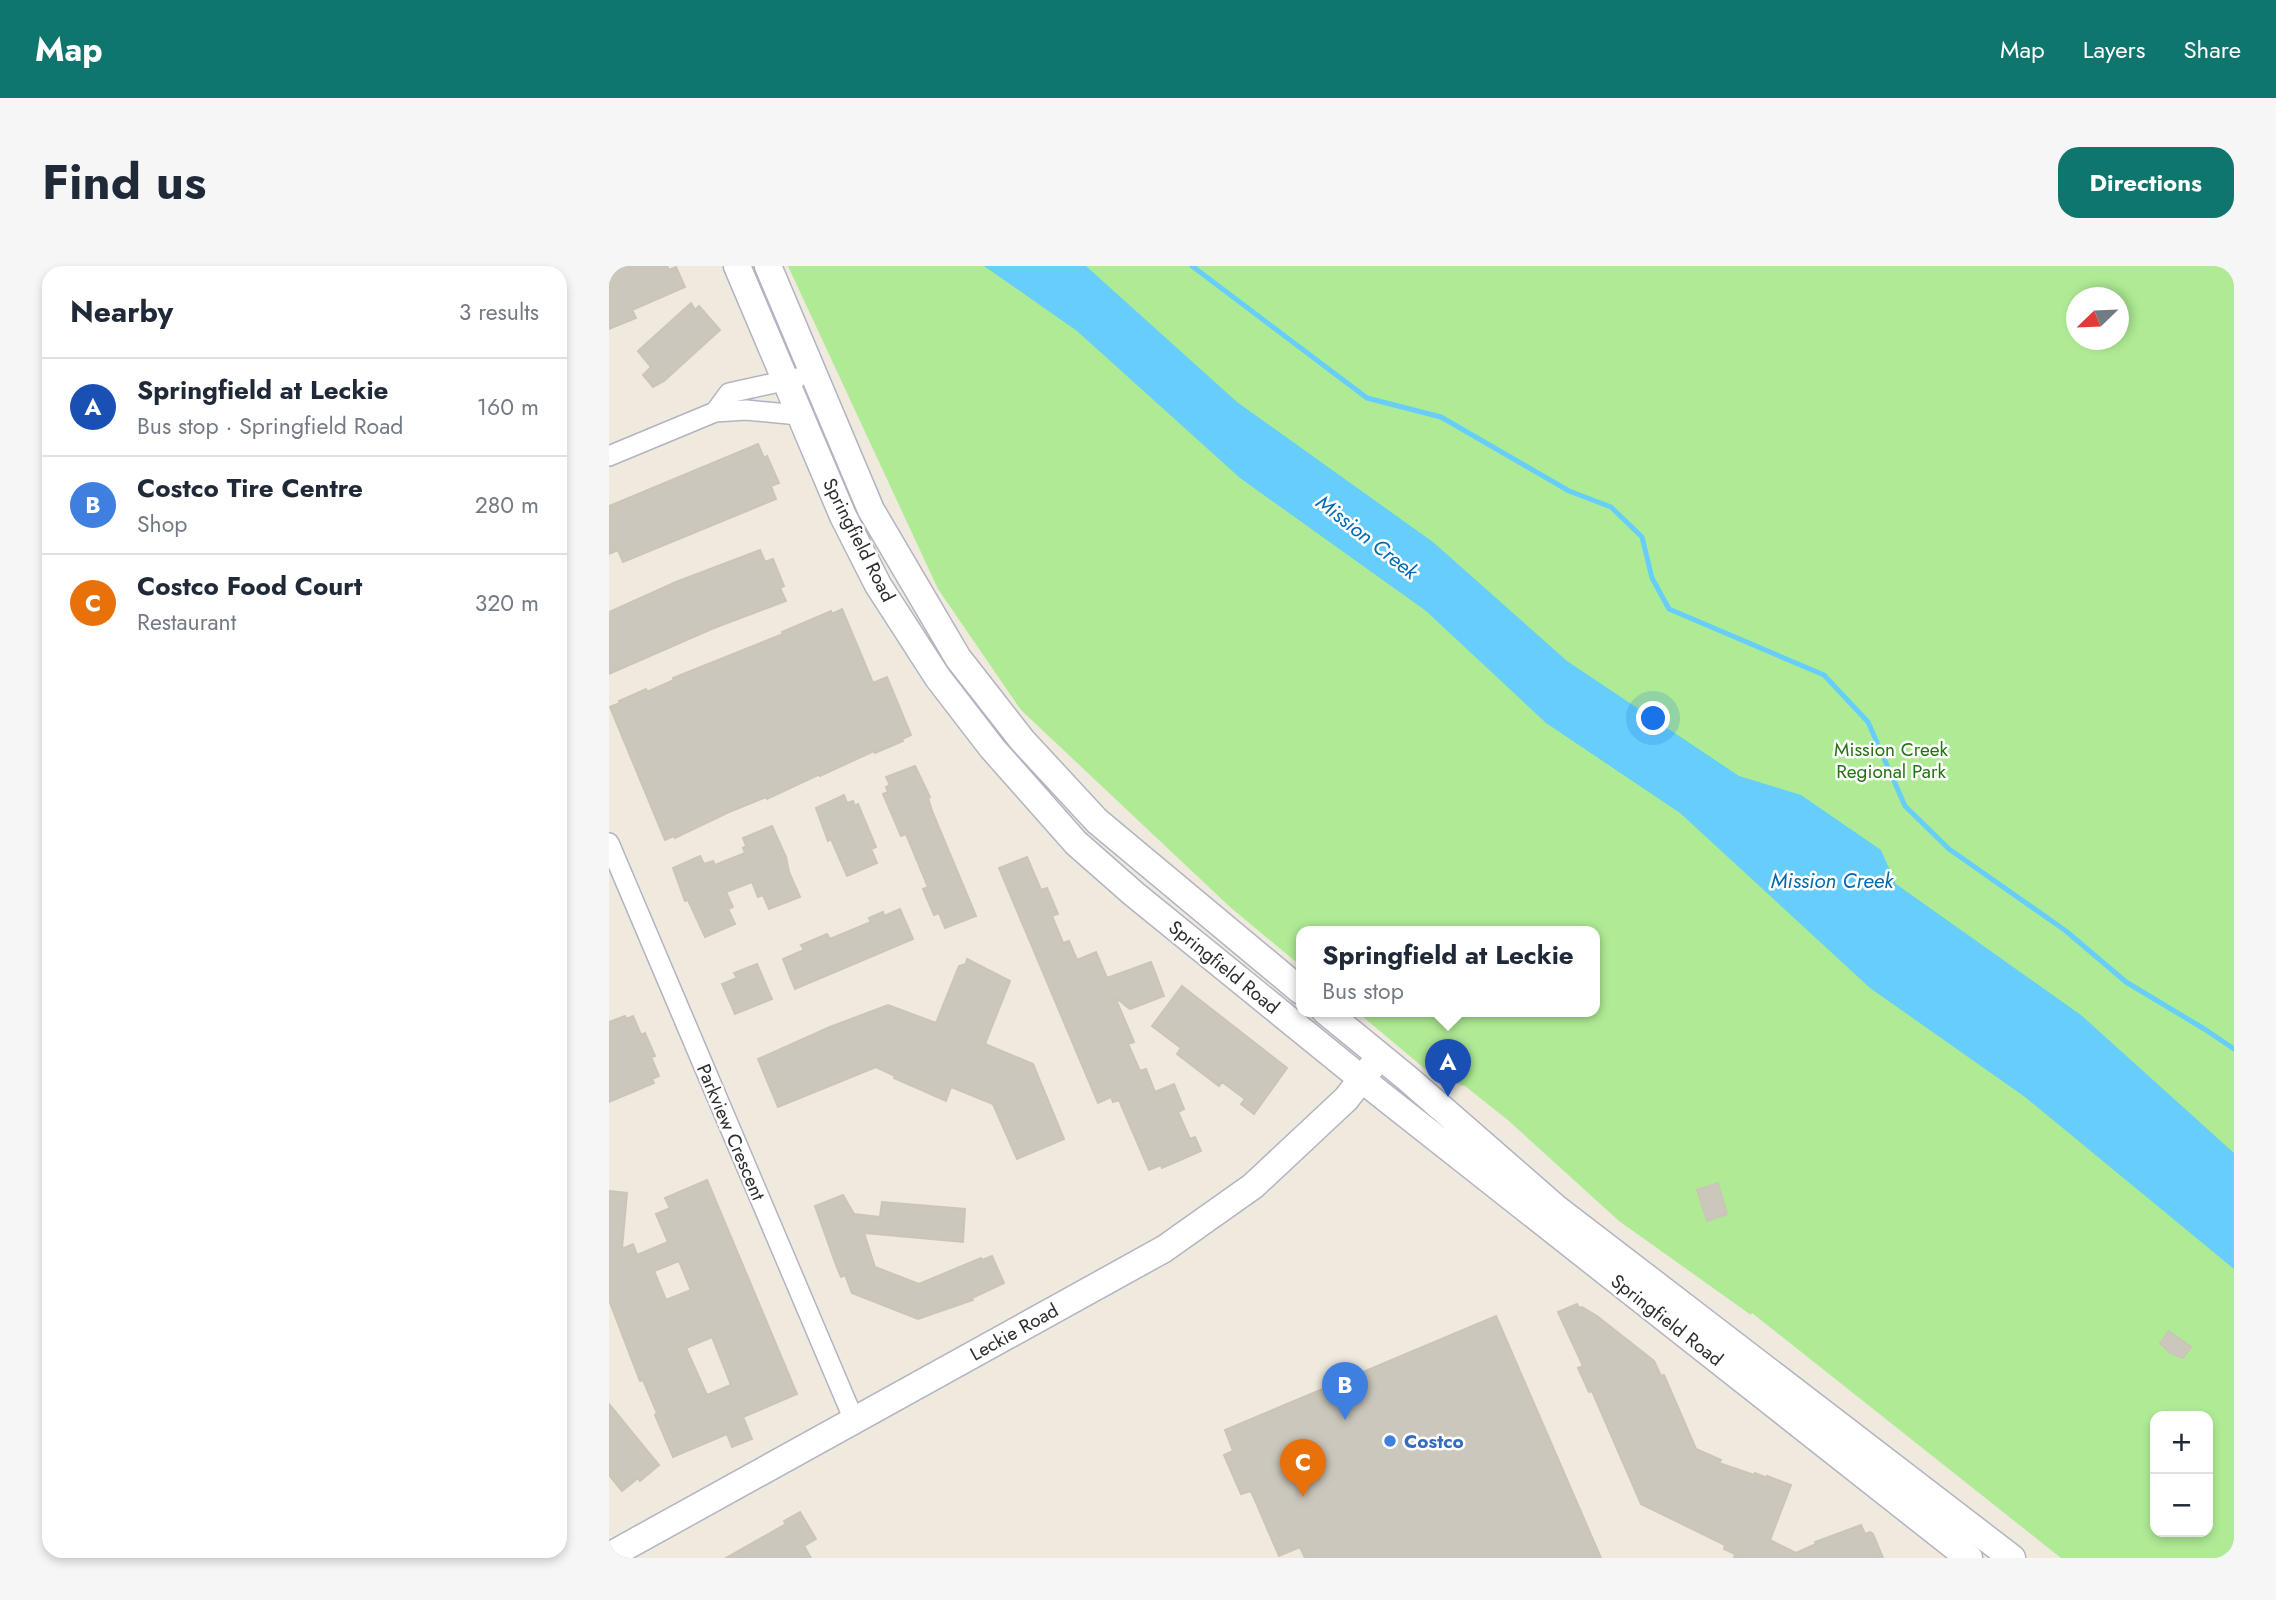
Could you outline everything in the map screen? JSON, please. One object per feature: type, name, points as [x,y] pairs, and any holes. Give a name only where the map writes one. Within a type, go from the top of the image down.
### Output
[{"type":"main road","name":"Springfield Road","points":[[737,266],[843,516],[878,585],[938,678],[992,748],[1076,843],[1134,894],[1362,1079],[1969,1558]]},
{"type":"main road","name":"Springfield Road","points":[[768,266],[871,510],[958,659],[1022,740],[1097,821],[1296,987]]},
{"type":"main road","name":"Springfield Road","points":[[1332,1017],[1556,1208],[2012,1558]]},
{"type":"main road","name":"Leckie Road","points":[[609,1556],[1164,1249],[1253,1186],[1346,1099],[1380,1056]]},
{"type":"street","points":[[715,412],[729,393],[785,380],[815,377]]},
{"type":"street","points":[[609,456],[715,412],[746,410],[799,415]]},
{"type":"street","name":"Parkview Crescent","points":[[609,843],[854,1420]]},
{"type":"green space","name":"Mission Creek Regional Park","points":[[788,266],[2234,266],[2234,1558],[2061,1558],[1752,1313],[1751,1315],[1619,1221],[1509,1121],[1465,1086],[1436,1078],[1363,1017],[1600,1017],[1600,926],[1296,926],[1296,962],[1230,907],[1021,710],[938,589]]},
{"type":"water","name":"Mission Creek","points":[[984,266],[1086,266],[1237,402],[1433,542],[1567,661],[1739,776],[1801,795],[1881,850],[1896,884],[2081,1015],[2234,1153],[2234,1269],[2025,1097],[1870,988],[1680,813],[1546,723],[1426,611],[1240,478],[1077,331]]},
{"type":"building","points":[[609,266],[667,266],[669,270],[676,267],[685,287],[632,310],[636,318],[609,329]]},
{"type":"building","points":[[691,303],[695,310],[699,306],[720,330],[664,381],[653,387],[643,375],[651,367],[638,351]]},
{"type":"building","points":[[758,444],[764,458],[767,456],[779,483],[771,486],[776,499],[623,562],[618,550],[609,554],[609,506]]},
{"type":"building","points":[[760,550],[765,562],[773,559],[784,586],[780,588],[786,601],[714,628],[609,674],[609,612],[676,582]]},
{"type":"building","points":[[842,609],[873,683],[887,677],[911,735],[875,753],[874,751],[767,799],[766,797],[665,840],[610,707],[646,689],[647,692],[674,680],[673,678],[783,634],[782,632],[831,611],[832,614]]},
{"type":"building","points":[[915,766],[930,797],[928,798],[932,811],[976,916],[945,928],[939,913],[934,915],[923,889],[928,887],[906,834],[901,836],[883,794],[888,792],[886,787],[890,785],[886,777]]},
{"type":"building","points":[[844,795],[847,803],[853,801],[855,806],[858,804],[876,847],[871,849],[877,863],[847,876],[831,839],[828,841],[816,808]]},
{"type":"building","points":[[772,826],[800,897],[769,909],[763,895],[758,897],[752,882],[726,892],[733,907],[728,909],[735,924],[705,937],[688,900],[685,901],[673,868],[700,856],[704,864],[713,861],[715,865],[745,853],[743,838]]},
{"type":"building","points":[[1027,857],[1041,890],[1047,888],[1058,914],[1052,916],[1063,943],[1069,941],[1077,960],[1096,952],[1107,978],[1151,962],[1164,996],[1130,1009],[1115,997],[1134,1042],[1128,1044],[1140,1071],[1146,1069],[1155,1092],[1174,1084],[1184,1109],[1178,1112],[1190,1139],[1195,1137],[1201,1151],[1162,1168],[1161,1165],[1149,1170],[1119,1100],[1113,1102],[1111,1097],[1098,1103],[999,868]]},
{"type":"building","points":[[900,909],[913,939],[795,989],[783,959],[804,950],[801,945],[827,934],[830,939],[871,922],[869,918],[883,912],[884,916]]},
{"type":"building","points":[[967,959],[1010,981],[985,1044],[1033,1064],[1064,1139],[1017,1159],[993,1104],[951,1087],[946,1101],[876,1067],[778,1107],[758,1059],[888,1005],[936,1023],[959,966],[966,964]]},
{"type":"building","points":[[757,964],[772,999],[735,1014],[722,984],[737,978],[734,973]]},
{"type":"building","points":[[1182,986],[1287,1068],[1254,1114],[1241,1104],[1245,1099],[1222,1082],[1219,1086],[1177,1054],[1181,1048],[1152,1026]]},
{"type":"building","points":[[625,1016],[626,1019],[633,1016],[641,1035],[645,1033],[655,1056],[651,1057],[659,1076],[652,1079],[654,1083],[609,1102],[609,1022]]},
{"type":"building","points":[[707,1180],[797,1394],[743,1417],[752,1439],[732,1447],[727,1434],[673,1457],[609,1300],[609,1191],[627,1193],[622,1249],[633,1244],[637,1255],[668,1242],[656,1214],[670,1208],[665,1198]],"holes":[[[679,1261],[691,1290],[666,1300],[654,1271]],[[712,1337],[731,1385],[707,1395],[686,1348]]]},
{"type":"building","points":[[1718,1183],[1727,1214],[1707,1221],[1697,1190]]},
{"type":"building","points":[[843,1195],[854,1214],[880,1217],[882,1202],[965,1209],[963,1242],[864,1233],[875,1267],[919,1284],[992,1256],[1004,1283],[972,1298],[973,1300],[918,1319],[852,1293],[845,1275],[841,1277],[815,1206]]},
{"type":"building","points":[[1577,1304],[1579,1308],[1582,1307],[1597,1316],[1654,1361],[1661,1376],[1664,1375],[1696,1449],[1721,1460],[1719,1463],[1791,1485],[1770,1540],[1796,1553],[1816,1544],[1815,1542],[1861,1525],[1865,1534],[1873,1534],[1883,1558],[1734,1558],[1735,1554],[1724,1549],[1725,1545],[1641,1504],[1592,1391],[1589,1392],[1578,1368],[1583,1366],[1558,1312]]},
{"type":"building","name":"Costco","points":[[1496,1316],[1601,1558],[1305,1558],[1300,1547],[1279,1556],[1251,1491],[1241,1494],[1224,1455],[1233,1451],[1225,1430]]},
{"type":"building","points":[[2169,1331],[2191,1347],[2183,1358],[2170,1353],[2160,1343]]},
{"type":"building","points":[[609,1404],[659,1465],[640,1481],[638,1478],[622,1491],[609,1475]]},
{"type":"building","points":[[800,1512],[816,1539],[804,1546],[811,1558],[726,1558],[786,1524],[784,1521]]},
{"type":"waterway","points":[[1192,266],[1367,398],[1441,417],[1569,491],[1611,507],[1642,537],[1652,578],[1669,609],[1824,675],[1868,722],[1905,806],[1949,849],[2066,931],[2126,982],[2234,1049]]},
{"type":"place","name":"Springfield at Leckie","points":[[1448,1097]]},
{"type":"place","name":"Costco Tire Centre","points":[[1345,1420]]},
{"type":"place","name":"Costco","points":[[1390,1441]]},
{"type":"place","name":"Costco Food Court","points":[[1303,1497]]}]
